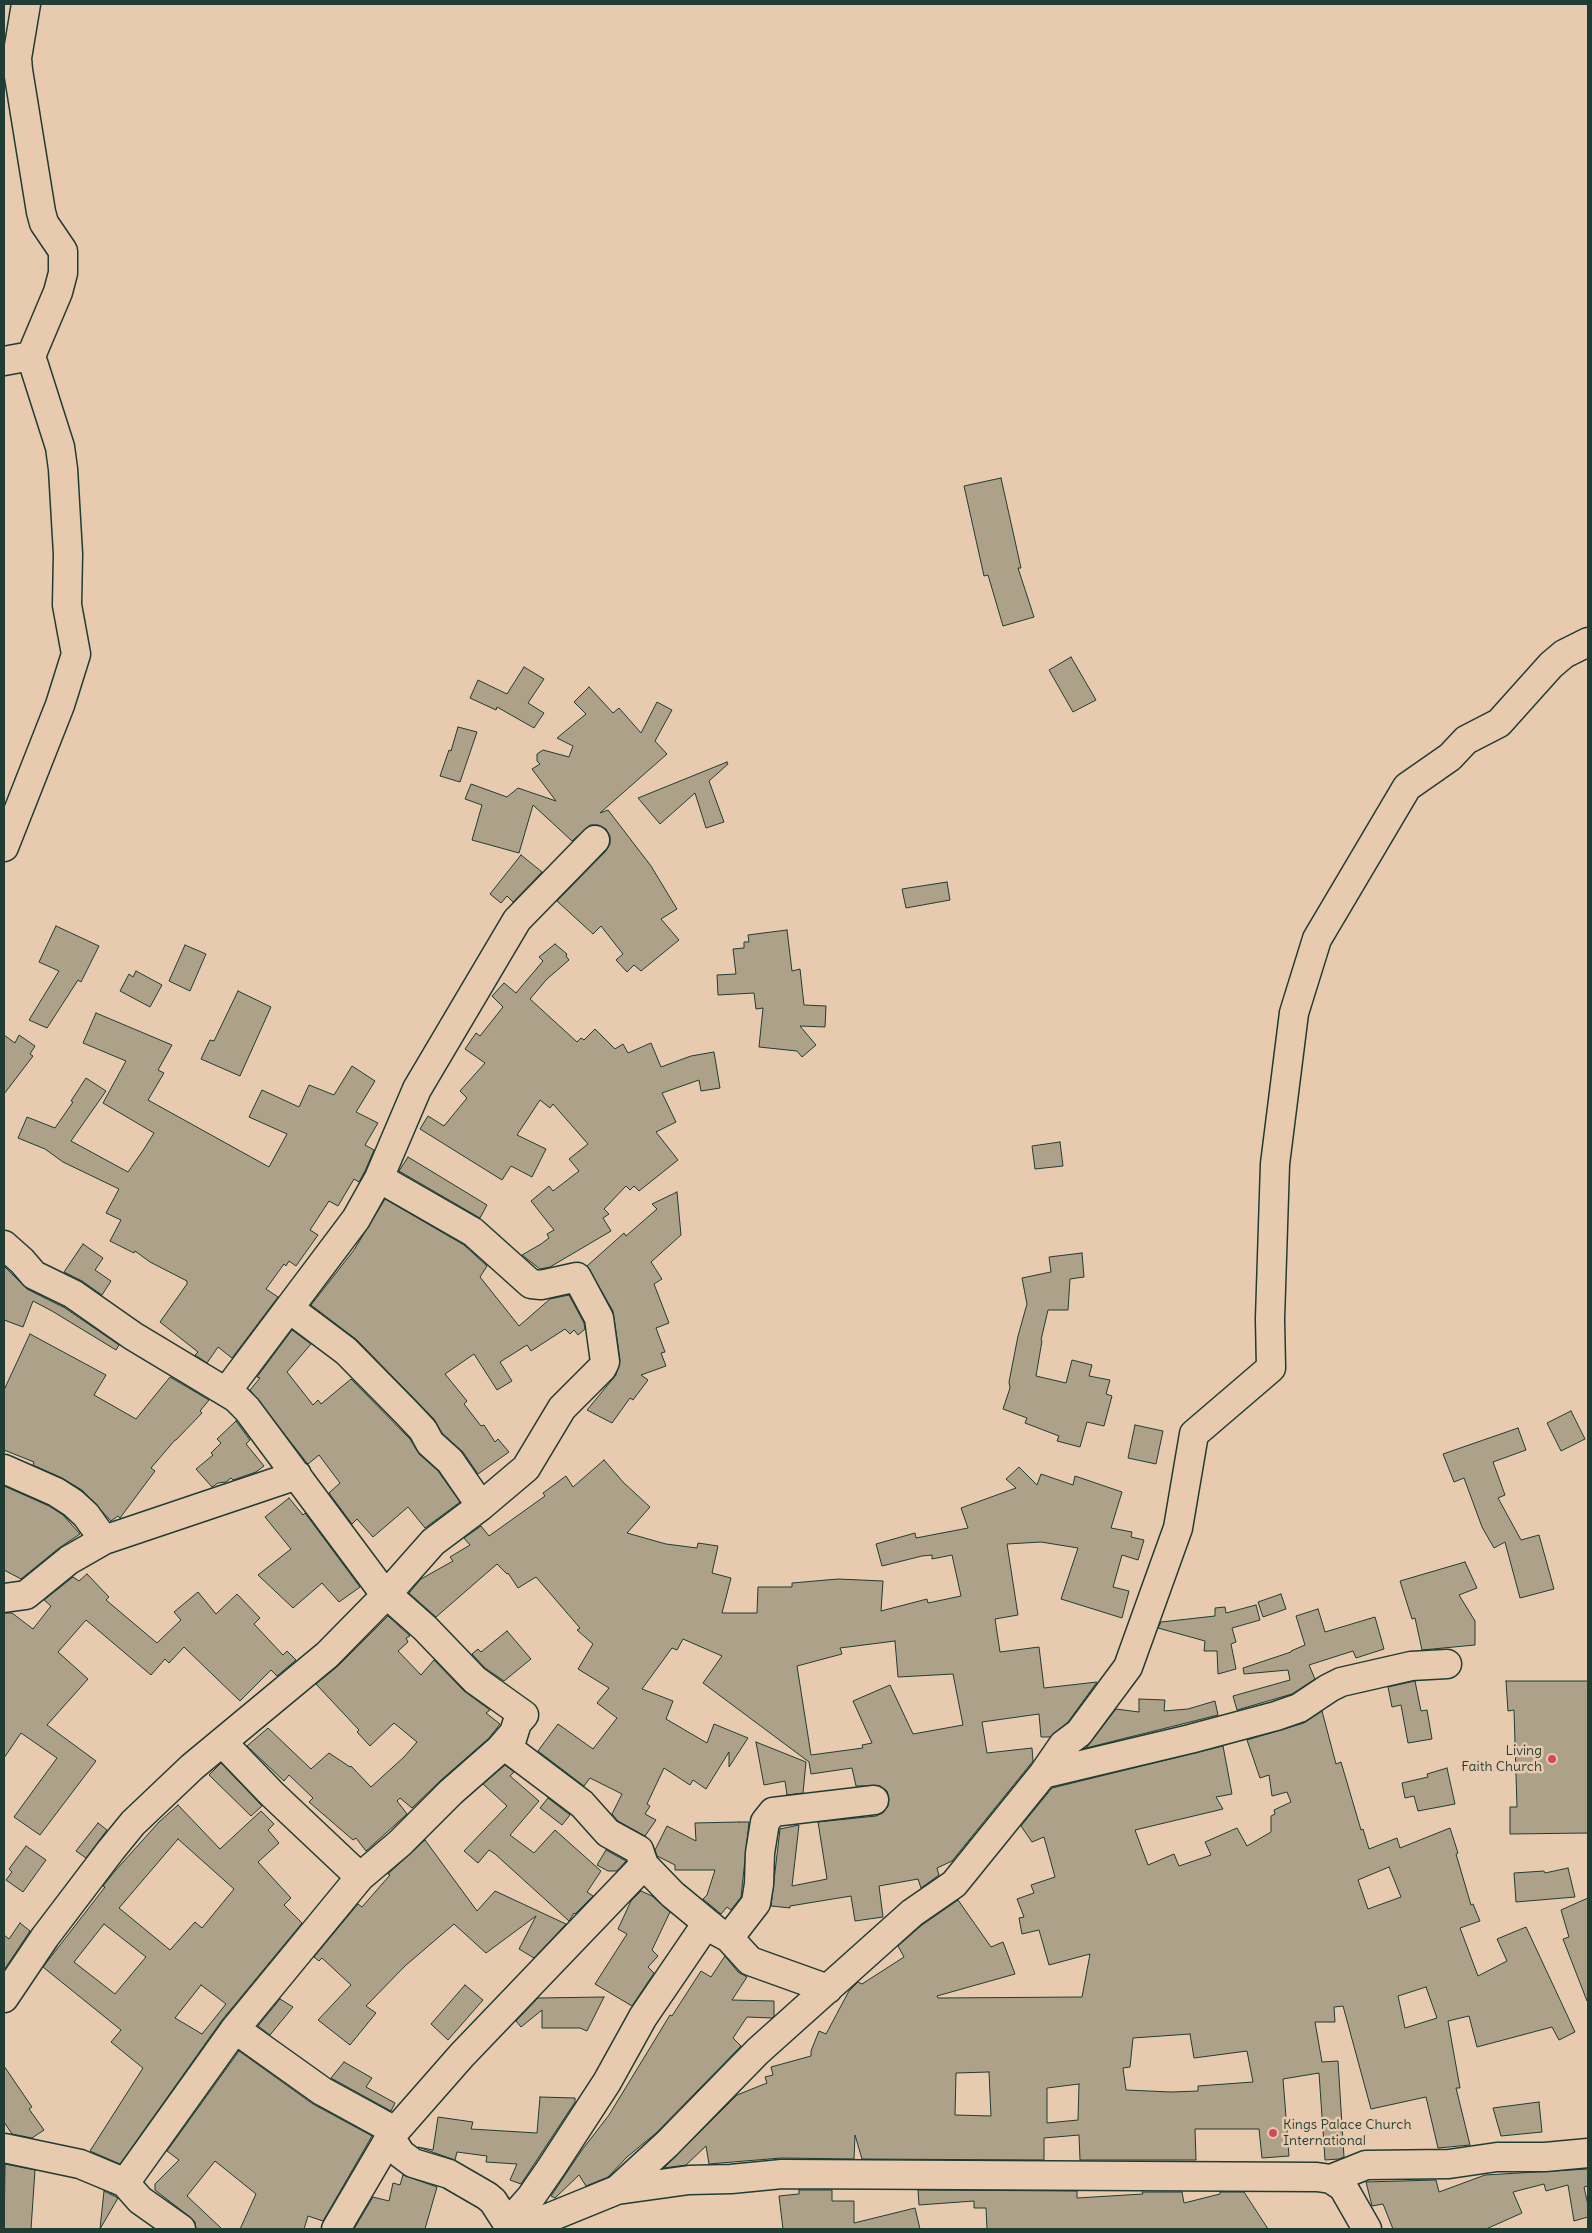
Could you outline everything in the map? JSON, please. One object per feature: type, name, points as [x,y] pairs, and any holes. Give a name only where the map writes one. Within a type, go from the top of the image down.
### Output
[{"type":"street","points":[[4,845],[60,705],[76,654],[67,605],[68,554],[60,447],[31,356],[58,292],[63,273],[63,258],[62,251],[44,222],[41,212],[18,70],[17,58],[26,4]]},
{"type":"street","points":[[4,360],[31,356]]},
{"type":"street","points":[[617,2190],[667,2144],[758,2051],[912,1913],[954,1884],[1043,1774],[1063,1745],[1079,1733],[1128,1668],[1178,1528],[1194,1434],[1271,1368],[1270,1318],[1274,1164],[1294,1013],[1317,939],[1407,787],[1450,757],[1466,740],[1499,723],[1551,665],[1564,654],[1588,642]]},
{"type":"street","points":[[226,1392],[356,1219],[380,1178],[417,1089],[518,920],[596,840]]},
{"type":"street","points":[[4,1998],[44,1937],[133,1823],[192,1767],[327,1655],[387,1594],[432,1542],[481,1506],[526,1468],[562,1408],[602,1368],[605,1362],[599,1318],[577,1277],[541,1285],[531,1284],[473,1232],[380,1178]]},
{"type":"street","points":[[4,1245],[34,1275],[73,1294],[133,1336],[226,1392],[247,1409],[381,1589],[425,1628],[475,1680],[524,1715],[517,1723],[512,1734],[509,1749],[582,1804],[608,1832],[639,1850],[644,1865],[672,1894],[707,1923],[729,1938],[750,1962],[828,1989]]},
{"type":"street","points":[[290,1309],[346,1351],[402,1408],[423,1430],[430,1443],[450,1462],[481,1506]]},
{"type":"street","points":[[4,1469],[56,1492],[73,1502],[86,1515],[104,1540]]},
{"type":"street","points":[[4,1598],[26,1596],[69,1560],[104,1540],[297,1475]]},
{"type":"street","points":[[1043,1774],[1190,1739],[1276,1716],[1299,1708],[1341,1682],[1402,1670],[1410,1666],[1447,1664]]},
{"type":"street","points":[[125,2183],[235,2029],[360,1877],[400,1843],[451,1792],[500,1749],[512,1734]]},
{"type":"street","points":[[222,1742],[272,1794],[360,1877]]},
{"type":"street","points":[[729,1938],[756,1903],[760,1853],[765,1822],[773,1812],[874,1800]]},
{"type":"street","points":[[336,2229],[390,2137],[462,2055],[644,1865]]},
{"type":"street","points":[[514,2227],[531,2197],[607,2082],[643,2017],[707,1923]]},
{"type":"street","points":[[235,2029],[322,2091],[386,2126],[390,2137],[401,2154],[413,2163],[450,2174],[487,2196],[514,2227]]},
{"type":"street","points":[[4,2148],[80,2164],[125,2183],[140,2200],[181,2229]]},
{"type":"street","points":[[1331,2179],[1366,2165],[1449,2164],[1497,2157],[1545,2157],[1588,2152]]},
{"type":"street","points":[[514,2227],[617,2190],[689,2180],[730,2179],[782,2174],[1317,2176],[1331,2179],[1343,2186],[1367,2229]]},
{"type":"building","points":[[1001,478],[1021,568],[1018,568],[1034,617],[1003,626],[988,575],[984,576],[964,486]]},
{"type":"building","points":[[1071,657],[1096,700],[1073,712],[1049,670]]},
{"type":"building","points":[[524,667],[544,679],[528,703],[544,713],[534,728],[497,707],[496,710],[470,698],[478,680],[507,694]]},
{"type":"building","points":[[589,687],[613,713],[619,708],[641,733],[657,702],[672,710],[655,741],[667,754],[600,813],[608,810],[651,866],[677,909],[661,919],[679,940],[641,971],[634,965],[627,972],[616,960],[623,954],[601,926],[593,934],[557,901],[606,851],[610,844],[610,836],[606,829],[598,825],[590,825],[572,841],[533,805],[519,853],[472,840],[482,805],[465,799],[471,784],[507,797],[518,788],[556,801],[532,769],[540,764],[537,761],[537,754],[543,750],[569,757],[573,746],[557,738],[586,714],[574,702]]},
{"type":"building","points":[[458,727],[477,732],[460,782],[440,776],[449,750],[451,751]]},
{"type":"building","points":[[727,762],[728,764],[709,781],[724,822],[706,828],[695,793],[660,824],[638,798]]},
{"type":"building","points":[[521,855],[542,872],[513,902],[507,896],[501,903],[490,894]]},
{"type":"building","points":[[947,882],[950,900],[906,908],[902,889]]},
{"type":"building","points":[[56,926],[99,946],[81,982],[78,980],[47,1028],[29,1020],[59,971],[39,962]]},
{"type":"building","points":[[787,930],[792,971],[800,969],[804,1005],[826,1006],[825,1027],[800,1026],[816,1045],[802,1057],[797,1051],[759,1047],[763,1008],[756,1009],[754,993],[718,995],[717,975],[736,974],[733,949],[744,948],[744,942],[749,942],[748,935]]},
{"type":"building","points":[[555,944],[567,954],[566,956],[569,960],[547,979],[530,999],[577,1042],[581,1038],[584,1040],[595,1029],[615,1049],[623,1044],[628,1053],[651,1043],[661,1067],[691,1056],[714,1052],[720,1088],[701,1091],[699,1080],[662,1093],[676,1122],[656,1132],[678,1160],[639,1191],[634,1186],[630,1190],[626,1186],[604,1209],[609,1214],[603,1218],[611,1231],[550,1267],[540,1269],[522,1255],[549,1238],[547,1234],[554,1230],[531,1201],[549,1186],[553,1191],[579,1171],[569,1159],[588,1144],[553,1104],[550,1108],[540,1100],[517,1135],[546,1149],[532,1177],[511,1166],[502,1180],[420,1129],[428,1116],[444,1126],[467,1098],[460,1091],[485,1063],[465,1049],[476,1033],[480,1036],[503,1007],[492,996],[504,983],[516,993],[543,961],[539,957]]},
{"type":"building","points":[[185,945],[206,954],[190,991],[169,981]]},
{"type":"building","points":[[136,971],[162,985],[150,1007],[120,991],[129,974],[133,977]]},
{"type":"building","points":[[238,991],[271,1007],[240,1076],[201,1059],[210,1040],[214,1041]]},
{"type":"building","points":[[96,1013],[172,1045],[158,1070],[164,1073],[148,1100],[269,1167],[287,1134],[249,1117],[262,1090],[299,1107],[309,1085],[334,1095],[352,1066],[375,1081],[356,1112],[378,1123],[365,1145],[374,1150],[365,1171],[359,1182],[354,1179],[338,1206],[329,1201],[310,1230],[318,1235],[296,1266],[289,1261],[286,1266],[284,1264],[266,1289],[278,1297],[232,1358],[218,1347],[207,1363],[195,1355],[198,1352],[160,1322],[187,1284],[187,1281],[150,1262],[135,1251],[134,1253],[110,1241],[121,1220],[106,1213],[119,1189],[63,1162],[45,1149],[18,1138],[27,1117],[55,1128],[73,1102],[71,1101],[86,1078],[106,1091],[71,1141],[128,1172],[154,1133],[103,1103],[126,1061],[83,1043]]},
{"type":"building","points":[[4,1035],[15,1043],[19,1035],[35,1046],[30,1054],[33,1056],[4,1094]]},
{"type":"building","points":[[1060,1142],[1063,1166],[1035,1169],[1032,1146]]},
{"type":"building","points":[[408,1157],[487,1205],[480,1218],[399,1171]]},
{"type":"building","points":[[677,1192],[681,1235],[651,1262],[662,1279],[654,1284],[669,1323],[656,1328],[665,1352],[661,1353],[666,1366],[641,1375],[648,1380],[633,1400],[630,1398],[612,1423],[587,1410],[616,1375],[620,1360],[613,1311],[587,1266],[624,1233],[626,1236],[657,1209],[652,1204]]},
{"type":"building","points":[[385,1199],[464,1245],[487,1266],[480,1277],[519,1326],[550,1299],[569,1295],[584,1323],[585,1329],[578,1335],[574,1330],[570,1334],[565,1329],[531,1351],[527,1345],[500,1362],[512,1381],[497,1390],[474,1354],[445,1374],[467,1401],[464,1404],[481,1426],[484,1425],[495,1442],[498,1439],[509,1452],[478,1474],[463,1452],[442,1433],[434,1419],[357,1340],[311,1305],[354,1250]]},
{"type":"building","points":[[83,1244],[103,1258],[95,1270],[111,1281],[102,1295],[82,1281],[64,1272]]},
{"type":"building","points":[[1082,1253],[1084,1277],[1070,1279],[1068,1310],[1048,1310],[1041,1340],[1036,1376],[1066,1383],[1072,1360],[1092,1365],[1089,1376],[1110,1380],[1106,1394],[1112,1396],[1104,1426],[1087,1422],[1080,1447],[1057,1441],[1059,1436],[1025,1423],[1027,1418],[1003,1409],[1010,1388],[1009,1382],[1018,1336],[1027,1304],[1022,1278],[1051,1272],[1049,1257]]},
{"type":"building","points":[[4,1266],[27,1289],[65,1308],[119,1345],[116,1350],[33,1301],[23,1327],[4,1320]]},
{"type":"building","points":[[292,1330],[311,1344],[287,1372],[313,1405],[318,1400],[321,1404],[351,1379],[410,1439],[419,1454],[438,1471],[460,1502],[425,1528],[408,1507],[373,1537],[357,1519],[352,1524],[329,1493],[340,1483],[319,1455],[308,1464],[250,1390],[260,1378],[257,1377]]},
{"type":"building","points":[[30,1334],[106,1375],[94,1395],[136,1419],[170,1377],[209,1400],[200,1411],[202,1413],[151,1468],[155,1471],[120,1518],[118,1516],[111,1521],[82,1490],[62,1478],[33,1465],[34,1462],[4,1450],[4,1390]]},
{"type":"building","points":[[1571,1411],[1585,1439],[1561,1451],[1547,1423]]},
{"type":"building","points":[[236,1421],[250,1440],[246,1444],[264,1466],[256,1472],[233,1480],[231,1478],[212,1487],[196,1469],[213,1455],[211,1453],[221,1443],[217,1439]]},
{"type":"building","points":[[1135,1425],[1163,1431],[1156,1464],[1128,1458]]},
{"type":"building","points":[[1518,1428],[1526,1450],[1493,1462],[1505,1495],[1498,1498],[1521,1540],[1539,1535],[1554,1589],[1520,1598],[1505,1542],[1494,1548],[1482,1527],[1464,1478],[1454,1482],[1443,1454]]},
{"type":"building","points":[[604,1460],[623,1482],[650,1507],[627,1533],[666,1544],[697,1548],[698,1543],[718,1546],[712,1573],[731,1578],[722,1613],[757,1613],[758,1587],[792,1587],[792,1583],[838,1579],[883,1581],[881,1611],[927,1599],[928,1603],[961,1596],[952,1555],[932,1559],[932,1555],[922,1556],[882,1566],[876,1544],[915,1533],[916,1538],[968,1528],[961,1508],[1016,1488],[1006,1479],[1019,1467],[1037,1485],[1041,1474],[1073,1485],[1075,1476],[1122,1492],[1111,1528],[1132,1532],[1131,1537],[1144,1540],[1138,1560],[1122,1555],[1113,1587],[1129,1591],[1122,1618],[1061,1599],[1078,1548],[1041,1542],[1007,1544],[1018,1615],[995,1619],[1000,1652],[1039,1647],[1044,1688],[1097,1682],[1068,1722],[1050,1737],[1041,1737],[1039,1714],[982,1722],[987,1753],[1032,1748],[1033,1761],[952,1861],[937,1868],[939,1875],[921,1888],[918,1879],[879,1886],[883,1917],[855,1921],[851,1896],[790,1906],[790,1908],[771,1906],[780,1829],[799,1825],[792,1886],[827,1879],[818,1822],[876,1816],[883,1813],[888,1806],[889,1798],[887,1791],[880,1786],[856,1786],[852,1768],[811,1774],[809,1762],[703,1683],[722,1656],[683,1639],[677,1650],[672,1648],[642,1689],[673,1701],[666,1719],[707,1743],[714,1724],[748,1738],[729,1767],[729,1752],[706,1789],[693,1780],[690,1785],[664,1768],[647,1804],[650,1806],[645,1814],[656,1820],[645,1836],[618,1821],[612,1814],[622,1794],[590,1778],[584,1786],[538,1751],[558,1724],[593,1749],[617,1718],[597,1703],[609,1688],[578,1669],[593,1644],[577,1630],[580,1628],[536,1577],[518,1588],[508,1573],[497,1564],[436,1617],[409,1593],[421,1579],[453,1561],[450,1557],[470,1545],[464,1538],[481,1526],[489,1536],[545,1496],[543,1493],[566,1476],[573,1487]],"holes":[[[895,1641],[898,1677],[953,1674],[963,1725],[913,1734],[890,1685],[853,1701],[872,1743],[862,1745],[863,1748],[811,1755],[797,1666],[842,1654],[840,1648]]]},
{"type":"building","points":[[4,1486],[49,1506],[63,1515],[80,1534],[59,1548],[21,1579],[4,1570]]},
{"type":"building","points":[[289,1498],[303,1515],[305,1513],[360,1587],[339,1602],[322,1583],[293,1608],[258,1575],[291,1549],[265,1517]]},
{"type":"building","points":[[1465,1562],[1477,1588],[1459,1595],[1475,1621],[1475,1645],[1422,1650],[1415,1618],[1412,1619],[1400,1581]]},
{"type":"building","points":[[87,1574],[109,1597],[106,1600],[157,1643],[181,1620],[174,1612],[198,1592],[216,1614],[237,1594],[260,1618],[254,1624],[283,1655],[287,1651],[296,1660],[277,1676],[271,1670],[240,1701],[184,1647],[169,1663],[165,1659],[151,1675],[86,1620],[58,1652],[88,1679],[47,1725],[96,1761],[40,1835],[14,1817],[57,1758],[21,1733],[4,1758],[4,1613],[12,1613],[33,1629],[51,1606],[44,1600],[73,1577],[79,1581]]},
{"type":"building","points":[[1281,1594],[1286,1609],[1263,1617],[1258,1602]]},
{"type":"building","points":[[1256,1605],[1260,1620],[1232,1628],[1236,1642],[1231,1644],[1236,1669],[1218,1674],[1217,1651],[1204,1651],[1205,1641],[1158,1628],[1161,1622],[1215,1616],[1215,1608],[1225,1607],[1226,1613]]},
{"type":"building","points":[[1318,1609],[1325,1632],[1375,1617],[1384,1649],[1356,1658],[1353,1651],[1309,1665],[1315,1679],[1292,1694],[1237,1710],[1233,1696],[1290,1680],[1288,1670],[1244,1674],[1243,1668],[1291,1652],[1305,1645],[1296,1616]]},
{"type":"building","points":[[388,1616],[410,1636],[406,1638],[408,1642],[398,1651],[421,1675],[434,1660],[464,1691],[490,1710],[486,1713],[500,1724],[489,1738],[412,1808],[400,1798],[397,1801],[407,1814],[366,1851],[356,1838],[353,1840],[309,1802],[313,1798],[289,1775],[284,1781],[247,1746],[268,1728],[311,1769],[329,1753],[351,1766],[371,1787],[404,1757],[417,1742],[394,1723],[370,1746],[357,1732],[359,1730],[316,1684],[338,1666]]},
{"type":"building","points":[[507,1631],[531,1659],[504,1681],[485,1668],[472,1654],[478,1649],[481,1652]]},
{"type":"building","points":[[1415,1681],[1421,1711],[1427,1710],[1432,1739],[1408,1743],[1401,1705],[1392,1707],[1388,1687]]},
{"type":"building","name":"Living Faith Church","points":[[1506,1681],[1588,1681],[1588,1833],[1510,1834],[1510,1807],[1517,1807],[1514,1710],[1508,1711]]},
{"type":"building","points":[[1139,1699],[1165,1700],[1164,1711],[1188,1709],[1215,1701],[1218,1715],[1086,1748],[1116,1709],[1139,1712]]},
{"type":"building","points":[[1322,1711],[1336,1764],[1341,1762],[1361,1830],[1363,1829],[1369,1849],[1397,1838],[1400,1848],[1450,1828],[1471,1905],[1473,1904],[1480,1921],[1460,1928],[1478,1976],[1507,1961],[1497,1939],[1526,1927],[1575,2032],[1559,2040],[1552,2027],[1477,2047],[1469,2016],[1448,2021],[1460,2088],[1456,2088],[1470,2145],[1438,2148],[1426,2097],[1371,2109],[1343,2006],[1334,2007],[1335,2022],[1315,2022],[1322,2062],[1338,2061],[1344,2157],[1339,2159],[1325,2160],[1319,2073],[1283,2079],[1289,2156],[1262,2158],[1259,2129],[1195,2129],[1196,2160],[1080,2160],[1079,2135],[1044,2138],[1044,2160],[862,2159],[855,2135],[854,2159],[781,2158],[709,2164],[706,2146],[686,2165],[664,2168],[737,2095],[767,2083],[765,2077],[773,2075],[771,2067],[811,2056],[811,2051],[819,2031],[826,2034],[849,1991],[858,1982],[862,1984],[904,1957],[898,1946],[922,1925],[958,1900],[991,1947],[1003,1942],[1015,1974],[937,1996],[938,1998],[1082,1997],[1090,1954],[1049,1965],[1039,1930],[1022,1934],[1019,1918],[1024,1917],[1017,1899],[1034,1893],[1031,1885],[1055,1877],[1044,1837],[1032,1842],[1021,1826],[1052,1788],[1223,1746],[1232,1794],[1216,1797],[1223,1809],[1135,1830],[1148,1865],[1174,1854],[1179,1866],[1211,1855],[1205,1842],[1237,1828],[1247,1846],[1271,1832],[1271,1816],[1275,1814],[1274,1810],[1291,1802],[1287,1792],[1272,1796],[1269,1775],[1260,1778],[1247,1740],[1304,1723]],"holes":[[[1389,1867],[1401,1897],[1368,1909],[1358,1880]],[[1426,1987],[1437,2018],[1405,2028],[1398,1996]],[[1190,2034],[1194,2058],[1247,2051],[1253,2082],[1198,2086],[1198,2091],[1126,2090],[1123,2068],[1130,2067],[1133,2038]],[[989,2072],[991,2116],[955,2115],[956,2073]],[[1079,2084],[1078,2120],[1047,2123],[1047,2088]]]},
{"type":"building","points":[[756,1742],[806,1762],[803,1793],[787,1795],[785,1781],[764,1785]]},
{"type":"building","points":[[221,1763],[262,1806],[251,1816],[209,1775]]},
{"type":"building","points":[[505,1765],[514,1772],[510,1776],[539,1801],[510,1835],[534,1853],[555,1830],[601,1871],[587,1892],[593,1896],[574,1913],[569,1921],[489,1850],[478,1863],[464,1851],[507,1806],[483,1784]]},
{"type":"building","points":[[1447,1768],[1455,1804],[1418,1811],[1414,1796],[1405,1798],[1402,1783],[1428,1777],[1427,1774]]},
{"type":"building","points":[[548,1798],[570,1815],[562,1825],[540,1808]]},
{"type":"building","points":[[178,1805],[220,1849],[261,1811],[274,1824],[268,1830],[279,1843],[258,1862],[291,1898],[284,1905],[302,1923],[222,2020],[120,2164],[90,2151],[143,2068],[111,2042],[121,2030],[43,1967],[105,1887],[103,1886],[115,1871],[159,1822]],"holes":[[[178,1839],[234,1889],[202,1928],[195,1922],[170,1950],[119,1908]],[[104,1924],[146,1957],[115,1994],[74,1962]],[[201,1985],[226,2004],[202,2034],[175,2018]]]},
{"type":"building","points":[[749,1822],[741,1897],[731,1910],[727,1907],[721,1914],[703,1899],[707,1895],[715,1870],[675,1870],[675,1865],[657,1856],[655,1850],[667,1826],[696,1841],[695,1823]]},
{"type":"building","points":[[98,1823],[107,1830],[86,1858],[76,1851]]},
{"type":"building","points":[[425,1840],[477,1911],[495,1891],[566,1924],[534,1958],[519,1949],[536,1916],[486,1953],[454,1924],[405,1966],[366,2006],[376,2013],[350,2045],[318,2020],[351,1985],[322,1958],[319,1961],[314,1957],[358,1904],[362,1907],[390,1875],[388,1874]]},
{"type":"building","points":[[26,1846],[46,1860],[23,1892],[6,1880],[12,1872],[9,1869]]},
{"type":"building","points":[[606,1850],[626,1861],[617,1871],[608,1871],[597,1865]]},
{"type":"building","points":[[1568,1868],[1575,1897],[1516,1902],[1514,1873],[1544,1871],[1545,1873]]},
{"type":"building","points":[[641,1891],[652,1896],[670,1912],[652,1950],[658,1956],[648,1967],[654,1973],[632,2006],[595,1984],[627,1934],[618,1929],[631,1901]]},
{"type":"building","points":[[1588,1898],[1587,2001],[1563,1939],[1569,1937],[1561,1910]]},
{"type":"building","points":[[20,1923],[30,1931],[4,1970],[4,1935],[9,1939]]},
{"type":"building","points":[[725,1956],[738,1972],[747,1977],[732,2000],[774,2001],[774,2016],[772,2018],[747,2017],[733,2038],[741,2046],[656,2133],[627,2157],[608,2177],[586,2186],[579,2175],[555,2198],[551,2196],[582,2150],[609,2115],[670,2015],[672,2016],[701,1971],[711,1977]]},
{"type":"building","points":[[465,1985],[483,2000],[448,2040],[431,2024]]},
{"type":"building","points":[[604,1997],[587,2031],[580,2028],[542,2028],[542,2010],[521,2027],[516,2021],[538,1998]]},
{"type":"building","points":[[280,1999],[293,2007],[270,2035],[258,2026]]},
{"type":"building","points":[[239,2051],[313,2104],[372,2136],[323,2221],[308,2216],[304,2229],[240,2229],[256,2194],[215,2161],[187,2196],[222,2229],[196,2229],[195,2222],[190,2217],[155,2190],[155,2184],[179,2160],[167,2151]]},
{"type":"building","points":[[344,2062],[372,2078],[366,2087],[395,2103],[391,2111],[331,2078]]},
{"type":"building","points":[[4,2066],[32,2107],[29,2109],[44,2130],[32,2138],[12,2134],[4,2122]]},
{"type":"building","points":[[540,2097],[575,2098],[575,2102],[521,2184],[510,2180],[517,2164],[486,2162],[487,2156],[457,2152],[455,2160],[418,2147],[433,2150],[438,2117],[473,2122],[471,2129],[537,2133]]},
{"type":"building","points":[[1539,2102],[1542,2132],[1501,2136],[1493,2108]]},
{"type":"building","points":[[5,2164],[35,2170],[31,2229],[4,2229]]},
{"type":"building","points":[[1588,2169],[1588,2186],[1584,2187],[1588,2205],[1588,2217],[1574,2221],[1568,2185],[1546,2191],[1544,2184],[1513,2192],[1522,2213],[1486,2229],[1393,2229],[1383,2204],[1372,2206],[1366,2182],[1436,2180],[1439,2192],[1485,2175]]},
{"type":"building","points":[[403,2175],[437,2187],[425,2229],[354,2229],[373,2197],[389,2201],[393,2183],[400,2185]]},
{"type":"building","points":[[799,2190],[832,2190],[832,2201],[854,2201],[854,2223],[915,2208],[920,2229],[783,2229],[779,2196],[799,2194]]},
{"type":"building","points":[[918,2190],[1077,2191],[1077,2198],[1143,2194],[1142,2192],[1182,2192],[1184,2203],[1220,2194],[1220,2192],[1244,2192],[1268,2229],[987,2229],[986,2208],[974,2208],[974,2201],[919,2205]]},
{"type":"building","points":[[104,2191],[118,2198],[100,2229]]},
{"type":"place","name":"Living Faith Church","points":[[1552,1759]]},
{"type":"place","name":"Kings Palace Church International","points":[[1273,2133]]}]
